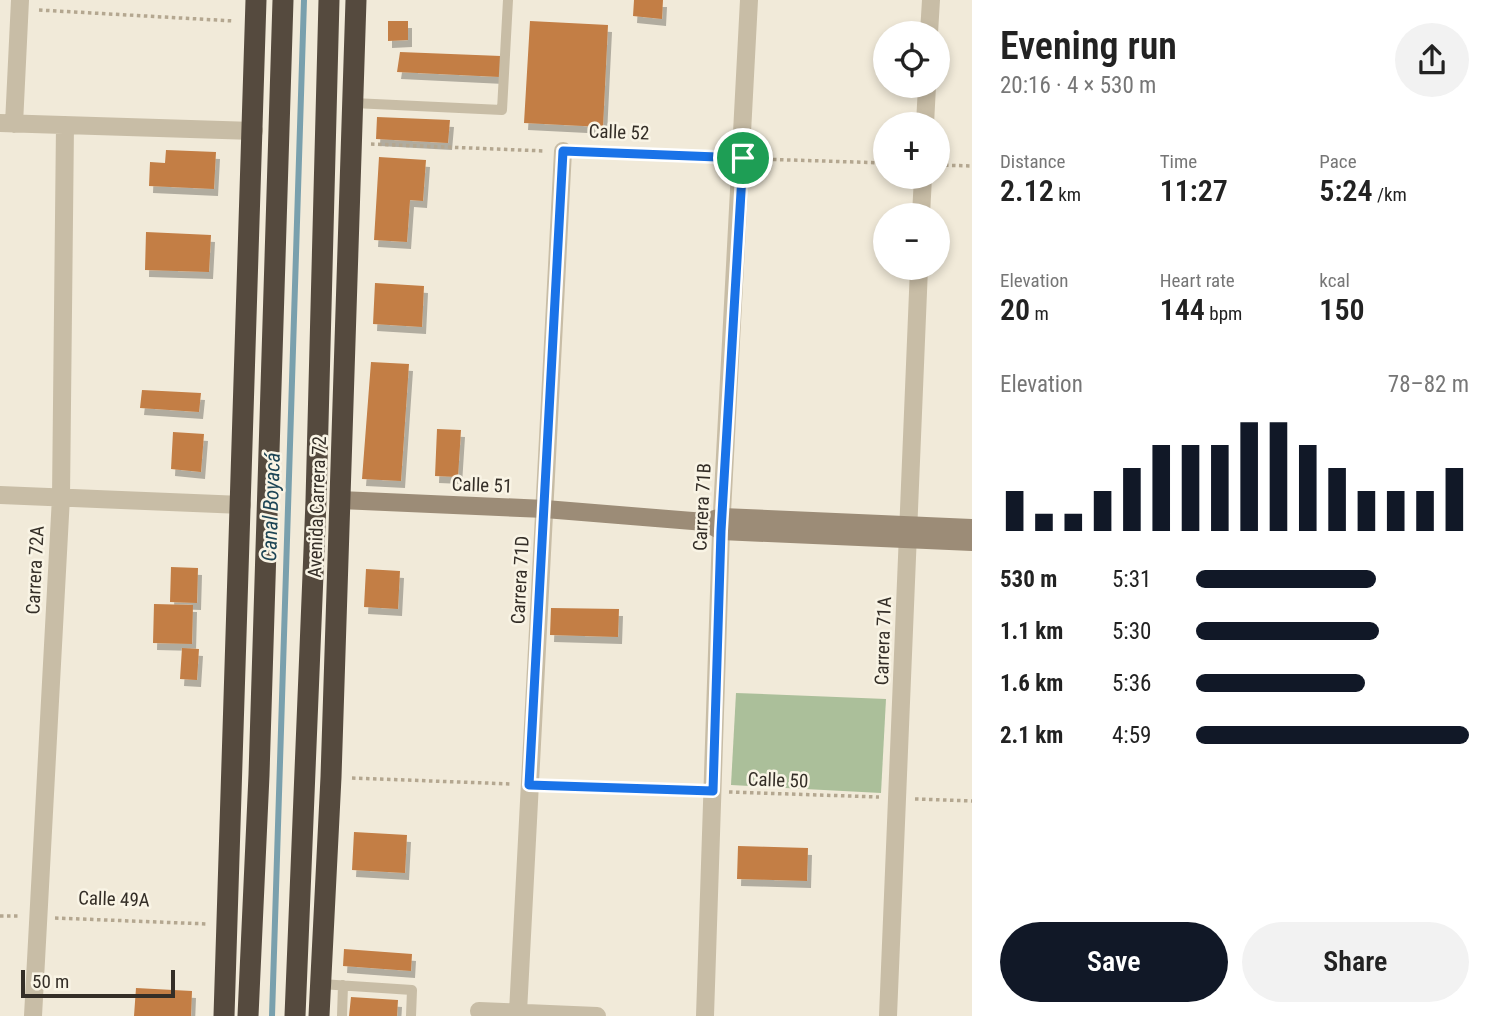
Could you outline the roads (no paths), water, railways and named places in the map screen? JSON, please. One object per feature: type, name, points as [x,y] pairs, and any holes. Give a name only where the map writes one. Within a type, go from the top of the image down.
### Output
[{"type":"highway","points":[[248,1016],[260,748],[283,0]]},
{"type":"highway","name":"Avenida Carrera 72","points":[[295,1016],[311,617],[328,0]]},
{"type":"highway","name":"Avenida Carrera 72","points":[[319,1016],[331,777],[356,0]]},
{"type":"highway","points":[[224,1016],[256,10]]},
{"type":"highway","points":[[248,280],[274,332]]},
{"type":"highway","points":[[311,617],[338,576]]},
{"type":"highway","points":[[236,686],[260,748]]},
{"type":"highway","points":[[307,736],[331,777]]},
{"type":"street","name":"Carrera 71B","points":[[705,1016],[713,791],[716,523],[743,158],[748,0]]},
{"type":"street","points":[[929,21],[930,0]]},
{"type":"street","points":[[20,4],[7,123],[254,131]]},
{"type":"street","name":"Carrera 72A","points":[[33,1016],[61,497],[65,125]]},
{"type":"street","name":"Carrera 71D","points":[[518,1012],[563,151]]},
{"type":"street","name":"Carrera 71A","points":[[888,1016],[918,280]]},
{"type":"street","points":[[0,495],[242,505]]},
{"type":"street","name":"Calle 51","points":[[340,500],[545,509],[716,523],[908,532],[972,542]]},
{"type":"street","name":"Calle 51","points":[[908,532],[972,528]]},
{"type":"street","points":[[479,1011],[597,1016]]},
{"type":"lane","points":[[353,103],[502,110],[508,0]]},
{"type":"lane","points":[[321,984],[412,990],[411,1016]]},
{"type":"lane","points":[[342,1016],[343,985]]},
{"type":"waterway","name":"Canal Boyacá","points":[[272,1016],[304,0]]}]
